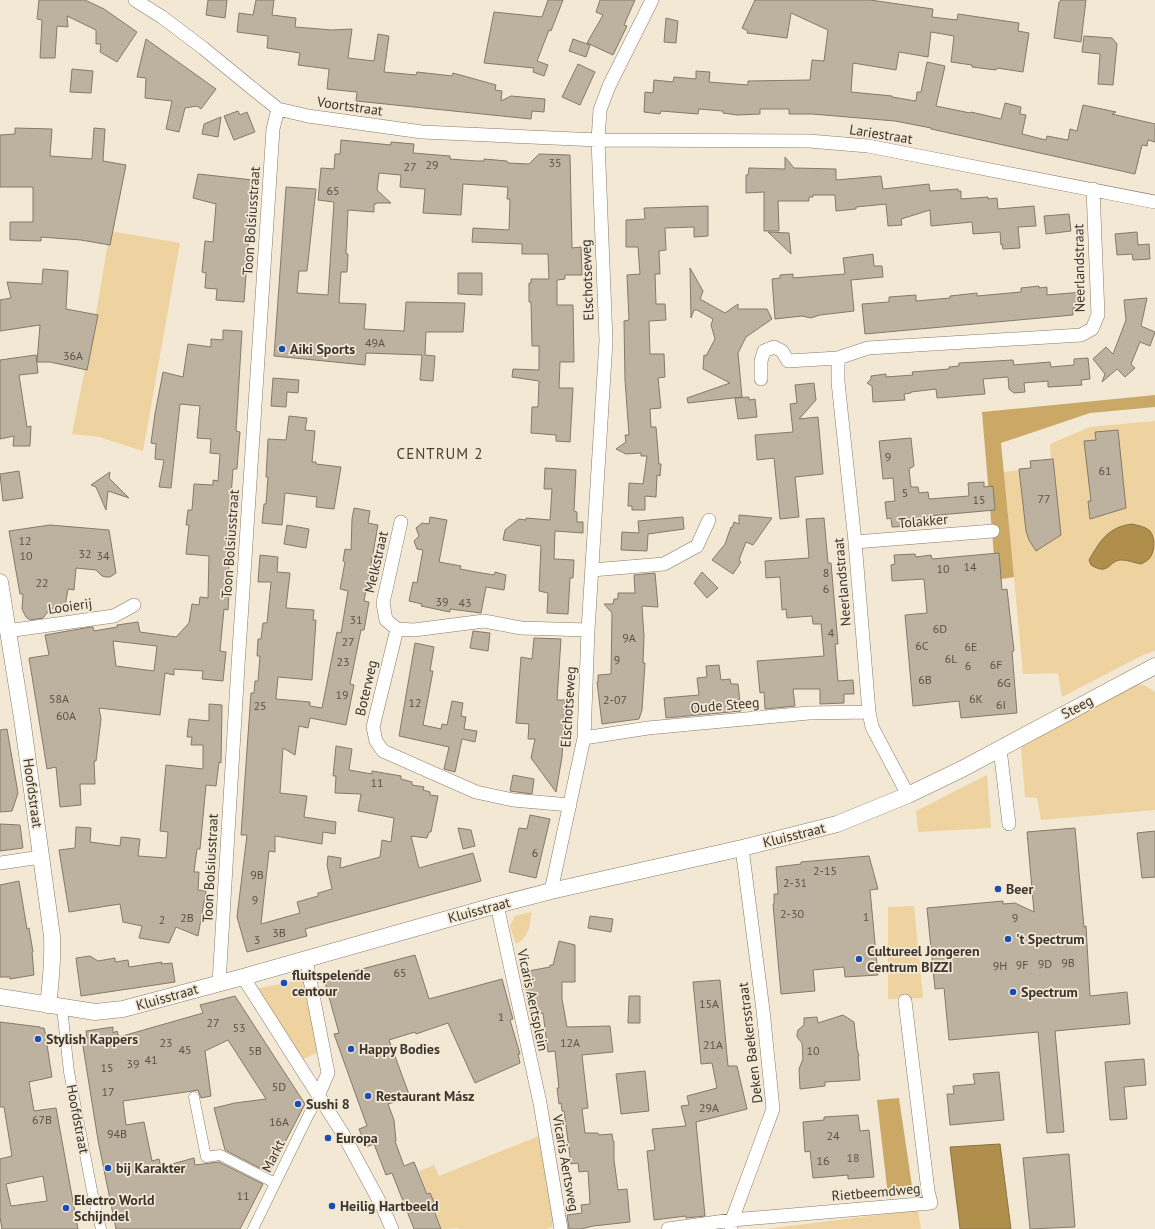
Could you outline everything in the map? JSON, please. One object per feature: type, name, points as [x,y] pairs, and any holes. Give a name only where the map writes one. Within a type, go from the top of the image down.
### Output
[{"type":"street","name":"Voortstraat","points":[[135,0],[162,17],[203,48],[278,109],[308,116],[422,132],[598,140]]},
{"type":"street","name":"Elschotseweg","points":[[551,891],[584,738],[588,630],[606,341],[598,140],[600,110],[609,86],[652,0]]},
{"type":"street","name":"Toon Bolsiusstraat","points":[[219,983],[273,129],[278,109]]},
{"type":"street","name":"Lariestraat","points":[[598,140],[809,141],[861,146],[1155,202]]},
{"type":"street","name":"Neerlandstraat","points":[[761,379],[761,361],[764,351],[774,347],[782,351],[788,361],[838,358],[868,348],[1081,335],[1092,329],[1098,314],[1093,189]]},
{"type":"street","name":"Neerlandstraat","points":[[838,358],[838,382],[855,542],[869,712],[872,727],[908,795]]},
{"type":"street","points":[[592,570],[664,564],[697,546],[709,520]]},
{"type":"street","name":"Melkstraat","points":[[397,629],[386,620],[383,603],[402,522]]},
{"type":"street","name":"Tolakker","points":[[855,542],[993,531]]},
{"type":"street","name":"Hoofdstraat","points":[[0,582],[22,718],[52,936],[52,979],[55,1006],[101,1229]]},
{"type":"street","name":"Looierij","points":[[7,631],[114,616],[134,605]]},
{"type":"street","points":[[397,629],[414,630],[484,621],[521,628],[588,630]]},
{"type":"street","name":"Boterweg","points":[[397,629],[373,727],[376,741],[383,750],[476,792],[513,800],[570,805]]},
{"type":"street","name":"Steeg","points":[[908,795],[962,769],[1155,666]]},
{"type":"street","name":"Oude Steeg","points":[[584,738],[648,728],[809,713],[869,712]]},
{"type":"street","points":[[1000,749],[1009,824]]},
{"type":"street","name":"Kluisstraat","points":[[0,997],[95,1012],[123,1009],[551,891],[742,848],[837,824],[908,795]]},
{"type":"street","name":"Deken Baekersstraat","points":[[731,1225],[773,1109],[742,848]]},
{"type":"street","points":[[0,863],[41,857]]},
{"type":"street","name":"Vicaris Aertsplein","points":[[497,905],[540,1103]]},
{"type":"street","points":[[306,959],[328,1073],[318,1096]]},
{"type":"street","points":[[243,977],[343,1134],[383,1208],[392,1229]]},
{"type":"street","name":"Rietbeemdweg","points":[[668,1229],[731,1225],[931,1203],[928,1191],[905,1001]]},
{"type":"street","name":"Markt","points":[[252,1229],[318,1096]]},
{"type":"street","points":[[194,1097],[206,1157],[220,1154],[275,1182]]},
{"type":"street","name":"Vicaris Aertsweg","points":[[540,1103],[561,1229]]},
{"type":"shaded area","points":[[110,231],[180,243],[143,451],[99,437],[72,434],[96,314]]},
{"type":"shaded area","points":[[1155,395],[1155,407],[1090,413],[1001,443],[1014,577],[996,580],[982,412]]},
{"type":"shaded area","points":[[1155,421],[1155,651],[1143,655],[1062,697],[1058,673],[1023,674],[1004,472],[1030,469],[1032,461],[1051,459],[1050,444],[1090,427]],"holes":[[[1132,524],[1149,530],[1141,564],[1127,560],[1119,560],[1108,567],[1096,569]]]},
{"type":"shaded area","points":[[1132,524],[1146,528],[1152,534],[1154,547],[1149,559],[1141,564],[1127,560],[1118,560],[1109,567],[1102,569],[1091,565],[1089,560],[1106,536],[1117,528]]},
{"type":"shaded area","points":[[1136,684],[1144,685],[1155,692],[1155,810],[1041,820],[1037,798],[1025,797],[1021,747],[1091,706]]},
{"type":"shaded area","points":[[987,775],[991,828],[918,832],[916,811]]},
{"type":"shaded area","points":[[914,906],[923,998],[888,999],[888,907]]},
{"type":"shaded area","points":[[531,912],[528,931],[526,935],[516,944],[510,926],[515,916]]},
{"type":"shaded area","points":[[305,979],[319,1052],[299,1061],[255,989]]},
{"type":"shaded area","points":[[899,1098],[913,1193],[888,1196],[877,1100]]},
{"type":"shaded area","points":[[539,1136],[553,1219],[552,1227],[546,1229],[442,1229],[419,1171],[434,1165],[439,1176]]},
{"type":"shaded area","points":[[1000,1144],[1011,1229],[960,1229],[950,1147]]},
{"type":"shaded area","points":[[918,1210],[921,1229],[765,1229]]},
{"type":"building","points":[[39,0],[85,0],[104,9],[137,32],[117,62],[100,52],[101,44],[96,44],[96,30],[67,16],[68,27],[57,26],[55,58],[40,58],[42,20],[37,19]]},
{"type":"building","points":[[208,0],[227,0],[225,18],[206,15]]},
{"type":"building","points":[[256,0],[274,0],[272,15],[296,18],[295,27],[332,30],[352,29],[348,58],[374,61],[378,34],[389,36],[384,72],[416,75],[417,72],[452,76],[453,73],[496,85],[495,90],[502,91],[501,101],[511,96],[545,99],[544,112],[532,111],[531,119],[356,101],[357,92],[327,89],[329,69],[298,65],[300,53],[267,48],[268,36],[237,32],[239,13],[253,15]]},
{"type":"building","points":[[548,0],[563,0],[537,61],[548,65],[544,76],[533,72],[534,68],[484,63],[494,12],[542,17]]},
{"type":"building","points":[[600,0],[635,0],[624,25],[627,26],[613,55],[587,43],[603,15],[596,12]]},
{"type":"building","points":[[755,0],[870,0],[933,9],[932,17],[957,20],[958,14],[1019,23],[1018,31],[1029,33],[1023,72],[997,68],[996,70],[972,67],[972,65],[951,62],[954,36],[931,32],[928,57],[899,52],[896,70],[853,63],[851,92],[892,96],[916,101],[917,92],[921,92],[927,62],[945,66],[936,106],[1001,119],[1005,103],[1021,107],[1020,114],[1026,115],[1022,134],[1046,140],[1047,136],[1068,140],[1070,129],[1077,131],[1083,105],[1116,112],[1112,114],[1155,124],[1155,142],[1148,140],[1147,146],[1142,145],[1135,174],[895,121],[812,114],[789,114],[789,109],[760,109],[760,114],[737,115],[723,113],[723,111],[699,109],[698,114],[661,111],[660,114],[644,112],[645,92],[653,93],[654,80],[673,82],[674,77],[696,79],[696,71],[710,72],[709,82],[748,85],[748,81],[810,80],[812,60],[824,61],[828,30],[791,13],[787,38],[747,33],[748,31],[742,28]]},
{"type":"building","points":[[1061,0],[1086,0],[1081,42],[1054,38],[1059,2]]},
{"type":"building","points":[[666,18],[678,21],[676,43],[664,42]]},
{"type":"building","points":[[1084,36],[1112,38],[1117,44],[1113,85],[1098,84],[1100,54],[1082,52]]},
{"type":"building","points":[[146,39],[216,89],[201,109],[197,106],[185,108],[179,132],[166,129],[172,101],[145,98],[146,78],[137,77]]},
{"type":"building","points":[[573,39],[590,45],[586,57],[569,51]]},
{"type":"building","points":[[578,64],[595,72],[580,105],[562,97]]},
{"type":"building","points":[[72,69],[93,71],[91,93],[70,92]]},
{"type":"building","points":[[238,111],[240,115],[247,112],[255,132],[234,140],[224,116]]},
{"type":"building","points":[[221,117],[218,137],[202,134],[204,124]]},
{"type":"building","points":[[15,128],[52,129],[50,156],[92,159],[94,128],[105,129],[103,161],[126,165],[110,245],[81,240],[41,237],[41,241],[10,240],[10,222],[33,222],[33,187],[0,187],[0,135],[15,134]]},
{"type":"building","points":[[341,140],[391,145],[391,142],[414,144],[413,153],[450,156],[450,159],[477,161],[484,161],[484,159],[507,161],[508,163],[529,164],[539,154],[570,155],[572,248],[581,247],[582,275],[565,275],[565,279],[557,280],[557,305],[573,305],[574,362],[560,362],[559,388],[573,388],[570,442],[556,441],[556,435],[531,433],[532,407],[538,407],[539,381],[512,377],[513,369],[539,370],[539,346],[532,346],[529,283],[531,283],[531,279],[549,279],[548,254],[522,254],[522,244],[472,242],[473,228],[509,230],[510,199],[507,199],[508,187],[463,184],[461,215],[423,213],[425,189],[400,187],[401,175],[379,173],[377,190],[391,203],[374,204],[374,212],[348,210],[346,254],[348,254],[347,272],[341,272],[339,303],[366,304],[364,329],[404,331],[406,302],[465,303],[463,332],[426,332],[425,355],[435,356],[433,381],[420,380],[422,355],[366,353],[365,365],[274,356],[286,187],[316,189],[307,271],[299,271],[297,293],[328,295],[334,202],[318,200],[321,168],[334,169],[335,154],[340,154]]},
{"type":"building","points":[[785,157],[794,168],[836,169],[836,180],[881,176],[883,189],[929,184],[930,191],[958,189],[958,191],[961,191],[961,199],[988,197],[988,199],[997,198],[998,209],[1034,206],[1036,226],[1018,227],[1020,248],[1003,249],[1002,244],[1001,245],[1000,232],[973,234],[972,222],[931,226],[930,210],[901,219],[902,225],[888,226],[886,204],[836,211],[835,195],[813,195],[813,197],[809,197],[809,201],[778,201],[779,231],[764,231],[764,192],[746,193],[746,175],[748,175],[749,168],[785,169]]},
{"type":"building","points":[[198,174],[253,180],[244,302],[216,300],[217,289],[205,288],[206,273],[202,272],[205,241],[213,242],[216,204],[193,198]]},
{"type":"building","points":[[708,206],[708,236],[694,237],[694,227],[665,228],[666,250],[659,251],[660,274],[655,274],[656,304],[665,304],[666,320],[649,321],[650,354],[664,354],[665,377],[658,378],[661,408],[650,409],[651,427],[656,427],[659,464],[661,464],[660,476],[657,475],[656,497],[645,496],[645,510],[632,510],[632,506],[628,506],[629,483],[643,484],[647,456],[641,456],[641,453],[626,454],[616,449],[626,442],[625,435],[629,435],[625,380],[624,321],[629,320],[627,275],[640,274],[638,247],[626,247],[626,220],[645,219],[644,208]]},
{"type":"building","points":[[1069,214],[1071,231],[1046,234],[1044,216]]},
{"type":"building","points":[[768,232],[789,233],[791,254]]},
{"type":"building","points":[[1137,232],[1138,245],[1149,244],[1150,259],[1133,260],[1132,254],[1117,255],[1115,234]]},
{"type":"building","points":[[873,254],[874,266],[882,266],[883,277],[851,280],[854,311],[820,315],[811,318],[802,316],[775,319],[772,279],[780,278],[780,275],[793,274],[793,278],[845,274],[843,258]]},
{"type":"building","points":[[690,268],[703,291],[700,299],[725,313],[738,304],[738,309],[767,309],[772,319],[746,337],[738,353],[742,397],[688,403],[687,398],[730,383],[703,369],[704,355],[706,356],[715,339],[711,325],[713,319],[697,310],[694,310],[691,318]]},
{"type":"building","points":[[43,269],[68,271],[66,309],[98,315],[87,370],[50,362],[37,362],[40,325],[0,331],[0,300],[11,298],[7,282],[42,284]]},
{"type":"building","points":[[458,273],[482,273],[482,295],[458,294]]},
{"type":"building","points":[[1039,286],[1039,288],[1047,287],[1047,295],[1083,292],[1084,305],[1078,306],[1078,308],[1073,308],[1073,315],[865,334],[862,304],[889,302],[889,297],[916,295],[916,301],[950,298],[950,296],[977,293],[977,296],[1021,292],[1021,288]]},
{"type":"building","points":[[1147,298],[1141,326],[1155,332],[1150,346],[1140,342],[1131,364],[1135,368],[1125,377],[1117,369],[1102,382],[1105,374],[1093,359],[1106,347],[1113,354],[1126,320],[1124,300]]},
{"type":"building","points":[[223,330],[242,331],[236,431],[240,432],[237,469],[233,469],[227,554],[230,554],[227,592],[229,592],[228,610],[224,609],[220,651],[226,652],[223,681],[202,679],[203,671],[174,669],[174,675],[165,673],[160,715],[99,708],[101,719],[96,761],[94,761],[95,784],[80,784],[81,805],[60,807],[56,767],[47,769],[29,658],[49,655],[45,635],[91,627],[93,627],[94,631],[117,627],[117,625],[138,622],[140,632],[176,637],[189,623],[192,604],[199,605],[200,597],[208,598],[209,556],[186,554],[189,525],[186,525],[188,510],[192,510],[194,484],[213,485],[213,480],[218,481],[220,454],[210,453],[211,439],[197,438],[200,406],[180,404],[171,488],[159,487],[164,460],[155,459],[156,444],[151,443],[163,372],[183,377],[188,344],[211,347],[211,339],[223,340]],"holes":[[[113,641],[157,646],[154,671],[116,666]]]},
{"type":"building","points":[[36,355],[38,373],[19,375],[27,427],[31,426],[30,446],[13,446],[14,436],[0,439],[0,360]]},
{"type":"building","points":[[1088,358],[1090,379],[1081,380],[1082,385],[1048,387],[1048,381],[1024,383],[1025,392],[1014,393],[1009,389],[1008,377],[983,379],[985,394],[937,398],[936,389],[904,394],[905,400],[873,402],[872,386],[867,383],[871,379],[871,376],[886,374],[886,377],[913,375],[912,372],[949,369],[949,367],[959,366],[959,363],[1013,360],[1014,365],[1050,362],[1051,367],[1074,365],[1074,359]]},
{"type":"building","points":[[273,378],[299,380],[298,393],[287,392],[286,407],[271,406]]},
{"type":"building","points":[[814,383],[816,400],[799,419],[818,417],[823,474],[795,477],[799,517],[780,519],[774,458],[757,460],[755,435],[793,432],[790,404],[797,403],[795,385]]},
{"type":"building","points":[[749,397],[749,400],[755,399],[757,417],[738,419],[735,398]]},
{"type":"building","points":[[289,416],[307,418],[305,430],[315,431],[312,462],[316,462],[316,464],[341,467],[334,509],[316,507],[317,497],[285,493],[282,525],[262,523],[264,504],[266,504],[268,477],[266,477],[268,439],[286,440]]},
{"type":"building","points":[[1118,430],[1126,508],[1090,519],[1088,501],[1091,501],[1084,441],[1096,440],[1095,432]]},
{"type":"building","points":[[911,438],[914,466],[909,469],[911,487],[918,487],[919,493],[928,492],[929,499],[969,496],[968,483],[984,482],[984,487],[993,486],[995,510],[928,516],[928,522],[913,523],[913,526],[892,527],[891,518],[887,519],[885,502],[895,501],[893,478],[883,479],[879,441]]},
{"type":"building","points":[[1053,459],[1061,535],[1036,551],[1029,540],[1026,531],[1019,469],[1031,468],[1030,461]]},
{"type":"building","points":[[545,468],[576,470],[574,511],[577,512],[577,522],[583,522],[583,533],[555,531],[554,559],[574,560],[573,578],[570,578],[568,614],[547,613],[548,593],[539,591],[541,546],[503,540],[505,530],[519,519],[526,520],[526,518],[550,520],[552,489],[544,489]]},
{"type":"building","points":[[19,471],[23,498],[3,501],[0,474]]},
{"type":"building","points":[[110,472],[109,478],[129,498],[108,491],[106,510],[96,487],[91,485]]},
{"type":"building","points":[[354,508],[370,511],[368,523],[378,525],[371,564],[373,568],[368,574],[371,581],[367,585],[364,601],[369,602],[364,630],[361,630],[350,684],[354,685],[346,725],[310,718],[308,728],[299,726],[295,755],[283,748],[280,793],[307,796],[304,817],[336,822],[335,834],[323,832],[322,844],[275,836],[275,852],[269,851],[261,924],[300,913],[297,902],[318,896],[318,893],[332,889],[327,865],[328,856],[341,858],[340,868],[380,857],[382,840],[391,842],[394,818],[358,811],[361,794],[335,793],[336,776],[333,776],[336,746],[352,749],[349,770],[372,774],[372,771],[401,776],[401,779],[412,782],[412,785],[424,787],[423,790],[430,792],[430,795],[438,796],[431,832],[429,832],[427,838],[411,836],[419,868],[473,853],[481,881],[305,929],[307,936],[247,952],[237,917],[247,835],[241,835],[251,693],[254,693],[255,681],[258,681],[260,656],[257,656],[258,639],[261,639],[263,623],[267,623],[271,582],[258,582],[260,555],[278,557],[277,572],[290,573],[286,608],[314,610],[313,620],[316,620],[312,680],[278,677],[276,699],[310,702],[310,706],[322,708],[337,632],[341,633],[348,591],[340,589],[345,562],[343,561],[345,549],[351,550],[352,519]]},
{"type":"building","points":[[739,515],[772,518],[753,545],[746,542],[739,560],[741,562],[733,574],[712,560],[725,544],[734,522],[739,524]]},
{"type":"building","points":[[430,517],[447,520],[439,562],[461,566],[460,569],[494,575],[495,572],[506,575],[504,590],[486,587],[481,613],[450,609],[450,612],[421,606],[422,604],[409,601],[413,582],[417,583],[423,550],[417,549],[414,541],[419,536],[416,528],[422,523],[429,524]]},
{"type":"building","points":[[683,517],[684,529],[648,534],[647,551],[621,550],[622,532],[639,533],[638,521]]},
{"type":"building","points":[[824,518],[828,563],[831,563],[838,644],[835,644],[838,681],[853,680],[854,694],[844,694],[844,703],[820,704],[820,689],[793,689],[795,706],[765,709],[764,692],[760,693],[757,661],[824,656],[821,624],[813,624],[812,616],[787,618],[786,609],[782,610],[780,577],[766,578],[765,561],[809,558],[806,519]]},
{"type":"building","points":[[50,525],[109,530],[116,573],[110,577],[106,577],[102,576],[96,570],[76,568],[74,590],[68,589],[65,606],[50,609],[43,618],[30,620],[26,617],[22,609],[23,594],[20,594],[9,531]]},
{"type":"building","points":[[287,525],[309,529],[306,548],[284,544]]},
{"type":"building","points":[[999,553],[1002,590],[1007,589],[1014,651],[1012,651],[1017,713],[961,718],[959,701],[913,706],[905,615],[927,613],[924,579],[892,581],[891,565],[895,564],[894,555],[915,554],[916,557],[931,555],[932,559]]},
{"type":"building","points":[[702,572],[718,588],[707,598],[694,583]]},
{"type":"building","points":[[655,573],[658,607],[642,606],[644,637],[643,663],[645,663],[642,710],[639,719],[602,724],[597,682],[598,675],[611,674],[612,613],[604,604],[613,604],[614,599],[618,599],[618,593],[635,593],[634,575]]},
{"type":"building","points":[[473,631],[490,633],[488,651],[470,648]]},
{"type":"building","points":[[534,638],[561,639],[557,700],[565,700],[562,757],[556,792],[531,758],[535,739],[528,739],[529,724],[516,723],[521,657],[532,659]]},
{"type":"building","points":[[415,643],[434,647],[430,671],[433,671],[423,725],[441,729],[442,724],[447,725],[452,701],[463,703],[461,716],[466,717],[464,729],[477,731],[475,742],[462,739],[455,772],[444,769],[449,747],[399,736]]},
{"type":"building","points":[[719,665],[721,680],[730,679],[731,684],[738,684],[741,711],[666,718],[664,698],[699,695],[697,678],[707,677],[706,666]]},
{"type":"building","points":[[209,704],[222,705],[221,763],[219,762],[216,786],[206,785],[200,849],[197,849],[194,872],[199,872],[198,890],[206,891],[198,936],[176,927],[169,943],[139,938],[142,926],[123,922],[120,904],[69,912],[59,850],[75,848],[76,827],[91,828],[90,842],[120,846],[121,837],[140,839],[138,856],[166,858],[168,832],[160,831],[166,765],[203,769],[203,745],[191,745],[192,737],[187,737],[189,719],[209,721]]},
{"type":"building","points":[[7,729],[18,793],[12,811],[0,812],[0,730]]},
{"type":"building","points":[[513,775],[534,779],[532,794],[510,791]]},
{"type":"building","points":[[530,815],[550,819],[536,878],[509,872],[519,828],[527,829]]},
{"type":"building","points":[[0,824],[20,825],[23,848],[0,851]]},
{"type":"building","points":[[458,828],[471,830],[475,846],[463,849]]},
{"type":"building","name":"'t Spectrum","points":[[1075,828],[1084,927],[1086,926],[1090,996],[1127,992],[1130,1024],[1055,1031],[1064,1132],[1047,1133],[1038,1032],[949,1040],[944,988],[935,989],[927,908],[1003,901],[1003,904],[1015,903],[1034,912],[1027,832]]},
{"type":"building","points":[[1155,831],[1155,877],[1142,878],[1137,833]]},
{"type":"building","points":[[869,856],[878,889],[870,890],[878,975],[845,977],[844,967],[813,970],[815,991],[781,994],[773,904],[774,894],[778,894],[776,867],[801,864],[801,862]]},
{"type":"building","points":[[19,881],[27,929],[29,928],[33,952],[34,975],[10,979],[10,977],[0,977],[0,885]]},
{"type":"building","points":[[590,916],[613,919],[611,932],[588,928]]},
{"type":"building","points":[[559,941],[575,945],[575,982],[562,982],[562,999],[567,1027],[610,1026],[613,1052],[582,1055],[588,1108],[582,1109],[585,1133],[598,1133],[599,1135],[612,1134],[614,1141],[614,1160],[618,1190],[627,1189],[630,1222],[593,1226],[581,1229],[569,1229],[567,1215],[582,1213],[581,1205],[590,1204],[588,1171],[579,1172],[578,1163],[571,1164],[564,1111],[562,1111],[561,1103],[559,1104],[557,1088],[559,1088],[555,1051],[548,1052],[543,1013],[531,1016],[523,972],[550,967],[550,965],[553,965]]},
{"type":"building","points":[[415,955],[429,999],[502,979],[513,1019],[510,1020],[520,1054],[518,1054],[520,1063],[475,1083],[448,1023],[416,1034],[415,1032],[389,1040],[410,1097],[388,1104],[394,1120],[395,1141],[404,1166],[414,1162],[427,1194],[430,1193],[435,1204],[432,1205],[441,1229],[414,1229],[392,1173],[386,1175],[374,1144],[366,1147],[359,1129],[367,1126],[334,1034],[339,1033],[324,979]]},
{"type":"building","points":[[90,956],[98,961],[115,958],[115,962],[128,960],[129,967],[162,962],[161,964],[172,963],[175,982],[81,996],[76,958]]},
{"type":"building","points":[[720,980],[728,1066],[737,1066],[747,1109],[696,1122],[705,1216],[686,1218],[686,1216],[654,1220],[647,1151],[655,1150],[652,1129],[686,1126],[681,1106],[689,1105],[687,1096],[717,1088],[712,1063],[701,1064],[693,982]]},
{"type":"building","points":[[235,996],[305,1104],[269,1173],[225,1150],[214,1108],[235,1103],[266,1099],[228,1040],[205,1051],[211,1096],[201,1098],[198,1090],[123,1101],[126,1125],[144,1122],[152,1161],[159,1159],[161,1167],[194,1158],[195,1165],[219,1162],[263,1184],[240,1229],[116,1229],[98,1140],[82,1040],[87,1039],[86,1031],[113,1027],[113,1033],[117,1031],[119,1037],[203,1013],[200,1005]]},
{"type":"building","points":[[629,996],[640,996],[640,1023],[628,1023]]},
{"type":"building","points":[[843,1015],[854,1022],[859,1056],[860,1080],[825,1082],[825,1086],[800,1089],[799,1069],[803,1059],[802,1043],[797,1037],[797,1034],[798,1030],[804,1025],[804,1018],[817,1017],[818,1023]]},
{"type":"building","points":[[0,1022],[44,1028],[52,1077],[29,1082],[34,1111],[56,1108],[78,1229],[2,1229],[0,1217],[0,1159],[12,1156],[4,1107],[0,1107]],"holes":[[[43,1176],[47,1201],[11,1206],[6,1184]]]},
{"type":"building","points":[[1144,1059],[1146,1085],[1124,1087],[1127,1119],[1110,1120],[1105,1062]]},
{"type":"building","points":[[645,1071],[649,1111],[621,1114],[616,1074]]},
{"type":"building","points":[[999,1072],[1004,1120],[950,1125],[947,1094],[954,1094],[953,1086],[975,1084],[973,1074]]},
{"type":"building","points":[[858,1115],[860,1131],[869,1130],[874,1177],[848,1179],[848,1175],[813,1178],[810,1151],[805,1152],[803,1122],[824,1120],[824,1117]]},
{"type":"building","points":[[1069,1154],[1075,1227],[1030,1229],[1023,1158]]},
{"type":"place","name":"Aiki Sports","points":[[282,349]]},
{"type":"place","name":"Beer","points":[[998,889]]},
{"type":"place","name":"'t Spectrum","points":[[1008,939]]},
{"type":"place","name":"Cultureel Jongeren Centrum BIZZI","points":[[859,959]]},
{"type":"place","name":"fluitspelende centour","points":[[284,983]]},
{"type":"place","name":"Spectrum","points":[[1013,992]]},
{"type":"place","name":"Stylish Kappers","points":[[38,1039]]},
{"type":"place","name":"Happy Bodies","points":[[351,1049]]},
{"type":"place","name":"Restaurant Mász","points":[[368,1096]]},
{"type":"place","name":"Sushi 8","points":[[298,1104]]},
{"type":"place","name":"Europa","points":[[328,1138]]},
{"type":"place","name":"bij Karakter","points":[[108,1168]]},
{"type":"place","name":"Heilig Hartbeeld","points":[[332,1206]]},
{"type":"place","name":"Electro World Schijndel","points":[[66,1208]]},
{"type":"district","name":"CENTRUM 2","points":[[440,453]]}]
